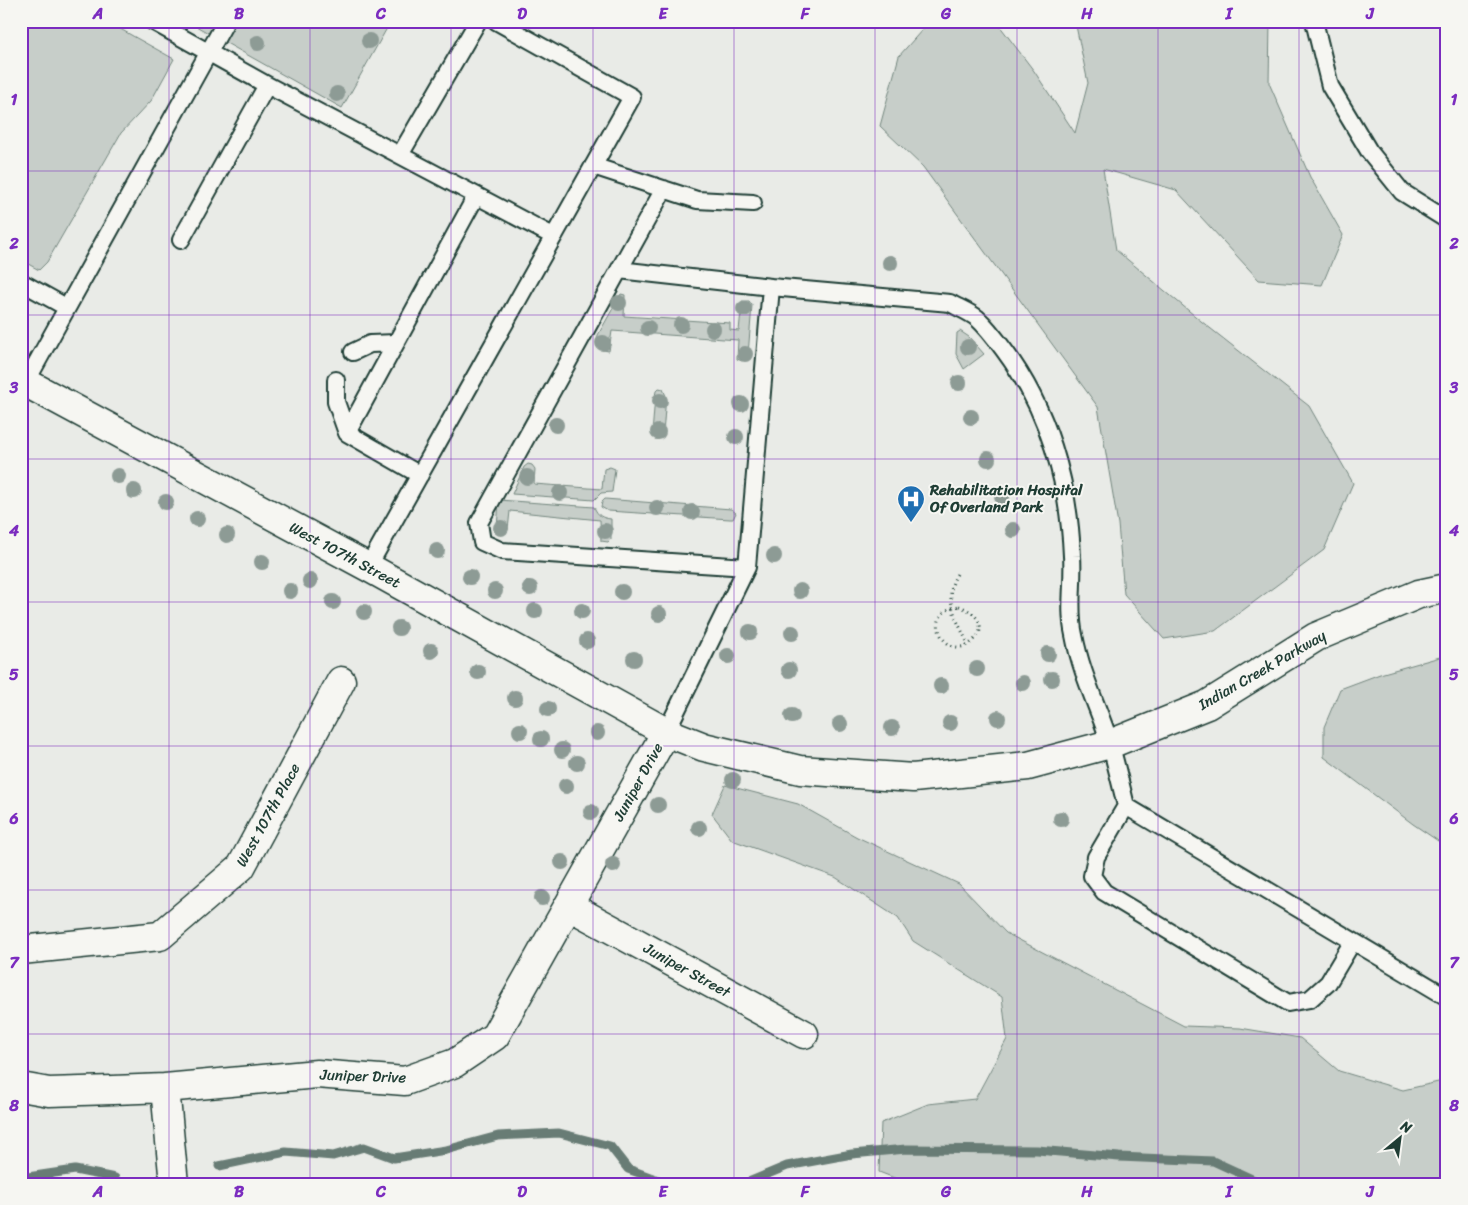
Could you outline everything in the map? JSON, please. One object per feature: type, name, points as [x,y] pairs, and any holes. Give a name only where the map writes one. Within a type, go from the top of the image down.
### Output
[{"type":"street","name":"West 107th Street","points":[[23,384],[368,567],[666,732]]},
{"type":"street","name":"Indian Creek Parkway","points":[[666,732],[704,747],[800,770],[913,778],[1028,766],[1110,744],[1207,705],[1316,637],[1419,594],[1447,588]]},
{"type":"street","name":"West 107th Place","points":[[21,950],[160,936],[241,867],[341,680]]},
{"type":"street","name":"Juniper Drive","points":[[21,1087],[49,1092],[165,1088],[317,1074],[405,1081],[455,1063],[495,1036],[666,732]]},
{"type":"street","name":"Juniper Street","points":[[569,906],[804,1034]]},
{"type":"street","points":[[165,1088],[174,1184]]},
{"type":"lane","points":[[152,21],[267,85],[553,236]]},
{"type":"lane","points":[[23,384],[226,21]]},
{"type":"lane","points":[[400,155],[478,21]]},
{"type":"lane","points":[[368,567],[632,97],[496,21]]},
{"type":"lane","points":[[1314,21],[1330,86],[1369,151],[1402,192],[1447,220]]},
{"type":"lane","points":[[181,240],[267,85]]},
{"type":"lane","points":[[593,166],[696,200],[753,203]]},
{"type":"lane","points":[[664,189],[479,523],[482,542],[502,551],[747,567]]},
{"type":"lane","points":[[347,433],[476,196]]},
{"type":"lane","points":[[619,270],[771,287],[950,303],[976,317],[1015,365],[1049,432],[1070,520],[1073,557],[1073,633],[1081,665],[1110,744],[1126,806],[1447,997]]},
{"type":"lane","points":[[21,282],[66,307]]},
{"type":"lane","points":[[666,732],[747,567],[771,287]]},
{"type":"lane","points":[[353,352],[370,344],[396,343]]},
{"type":"lane","points":[[336,380],[336,402],[347,433],[420,475]]},
{"type":"lane","points":[[1126,806],[1096,857],[1092,876],[1104,892],[1288,1003],[1310,999],[1328,983],[1353,941]]},
{"type":"path","points":[[957,574],[954,580],[951,608],[968,644]]},
{"type":"path","points":[[960,606],[969,609],[977,616],[981,625],[979,634],[974,642],[960,648],[951,646],[944,641],[939,632],[938,623],[943,614],[951,608],[960,606]]},
{"type":"shaded area","points":[[21,21],[106,21],[174,59],[151,101],[121,133],[47,262],[39,270],[21,260]]},
{"type":"shaded area","points":[[187,21],[391,21],[342,108]]},
{"type":"shaded area","points":[[930,21],[996,21],[1034,71],[1075,133],[1088,83],[1075,21],[1270,21],[1269,83],[1310,177],[1343,235],[1322,285],[1259,280],[1176,190],[1103,169],[1116,250],[1201,321],[1309,406],[1353,483],[1324,550],[1215,631],[1164,639],[1124,594],[1118,524],[1098,407],[923,167],[880,126],[899,56]]},
{"type":"shaded area","points":[[621,294],[625,295],[624,316],[730,323],[730,330],[739,331],[742,301],[749,301],[752,305],[748,355],[742,361],[737,359],[738,340],[612,331],[609,351],[602,350],[597,344],[598,335]]},
{"type":"shaded area","points":[[960,331],[969,337],[984,354],[964,369],[956,354],[957,333]]},
{"type":"shaded area","points":[[659,388],[663,389],[666,396],[663,434],[659,439],[655,439],[652,434],[655,396]]},
{"type":"shaded area","points":[[528,464],[532,465],[535,469],[534,484],[602,489],[604,469],[610,467],[615,469],[612,492],[601,493],[594,500],[512,494],[524,467]]},
{"type":"shaded area","points":[[605,499],[731,509],[736,513],[733,519],[730,519],[608,511],[601,507]]},
{"type":"shaded area","points":[[499,500],[594,507],[601,516],[611,519],[611,539],[608,542],[601,541],[600,520],[510,511],[508,530],[500,532],[497,529]]},
{"type":"shaded area","points":[[1447,655],[1447,847],[1413,824],[1324,757],[1324,727],[1340,689],[1380,674]]},
{"type":"shaded area","points":[[725,785],[798,804],[857,837],[959,884],[1006,933],[1184,1026],[1240,1028],[1300,1038],[1339,1071],[1403,1090],[1447,1080],[1447,1184],[910,1184],[879,1172],[881,1123],[928,1104],[975,1099],[1007,1039],[1002,997],[913,941],[898,918],[835,877],[732,840],[712,814]]},
{"type":"waterway","points":[[219,1166],[286,1152],[333,1156],[364,1147],[394,1158],[446,1150],[498,1136],[559,1133],[610,1146],[628,1169],[669,1184]]},
{"type":"waterway","points":[[744,1184],[787,1166],[852,1154],[906,1149],[1037,1150],[1119,1157],[1213,1161],[1263,1184]]},
{"type":"waterway","points":[[21,1178],[75,1170],[115,1178]]},
{"type":"place","name":"Rehabilitation Hospital Of Overland Park","points":[[911,523]]}]
